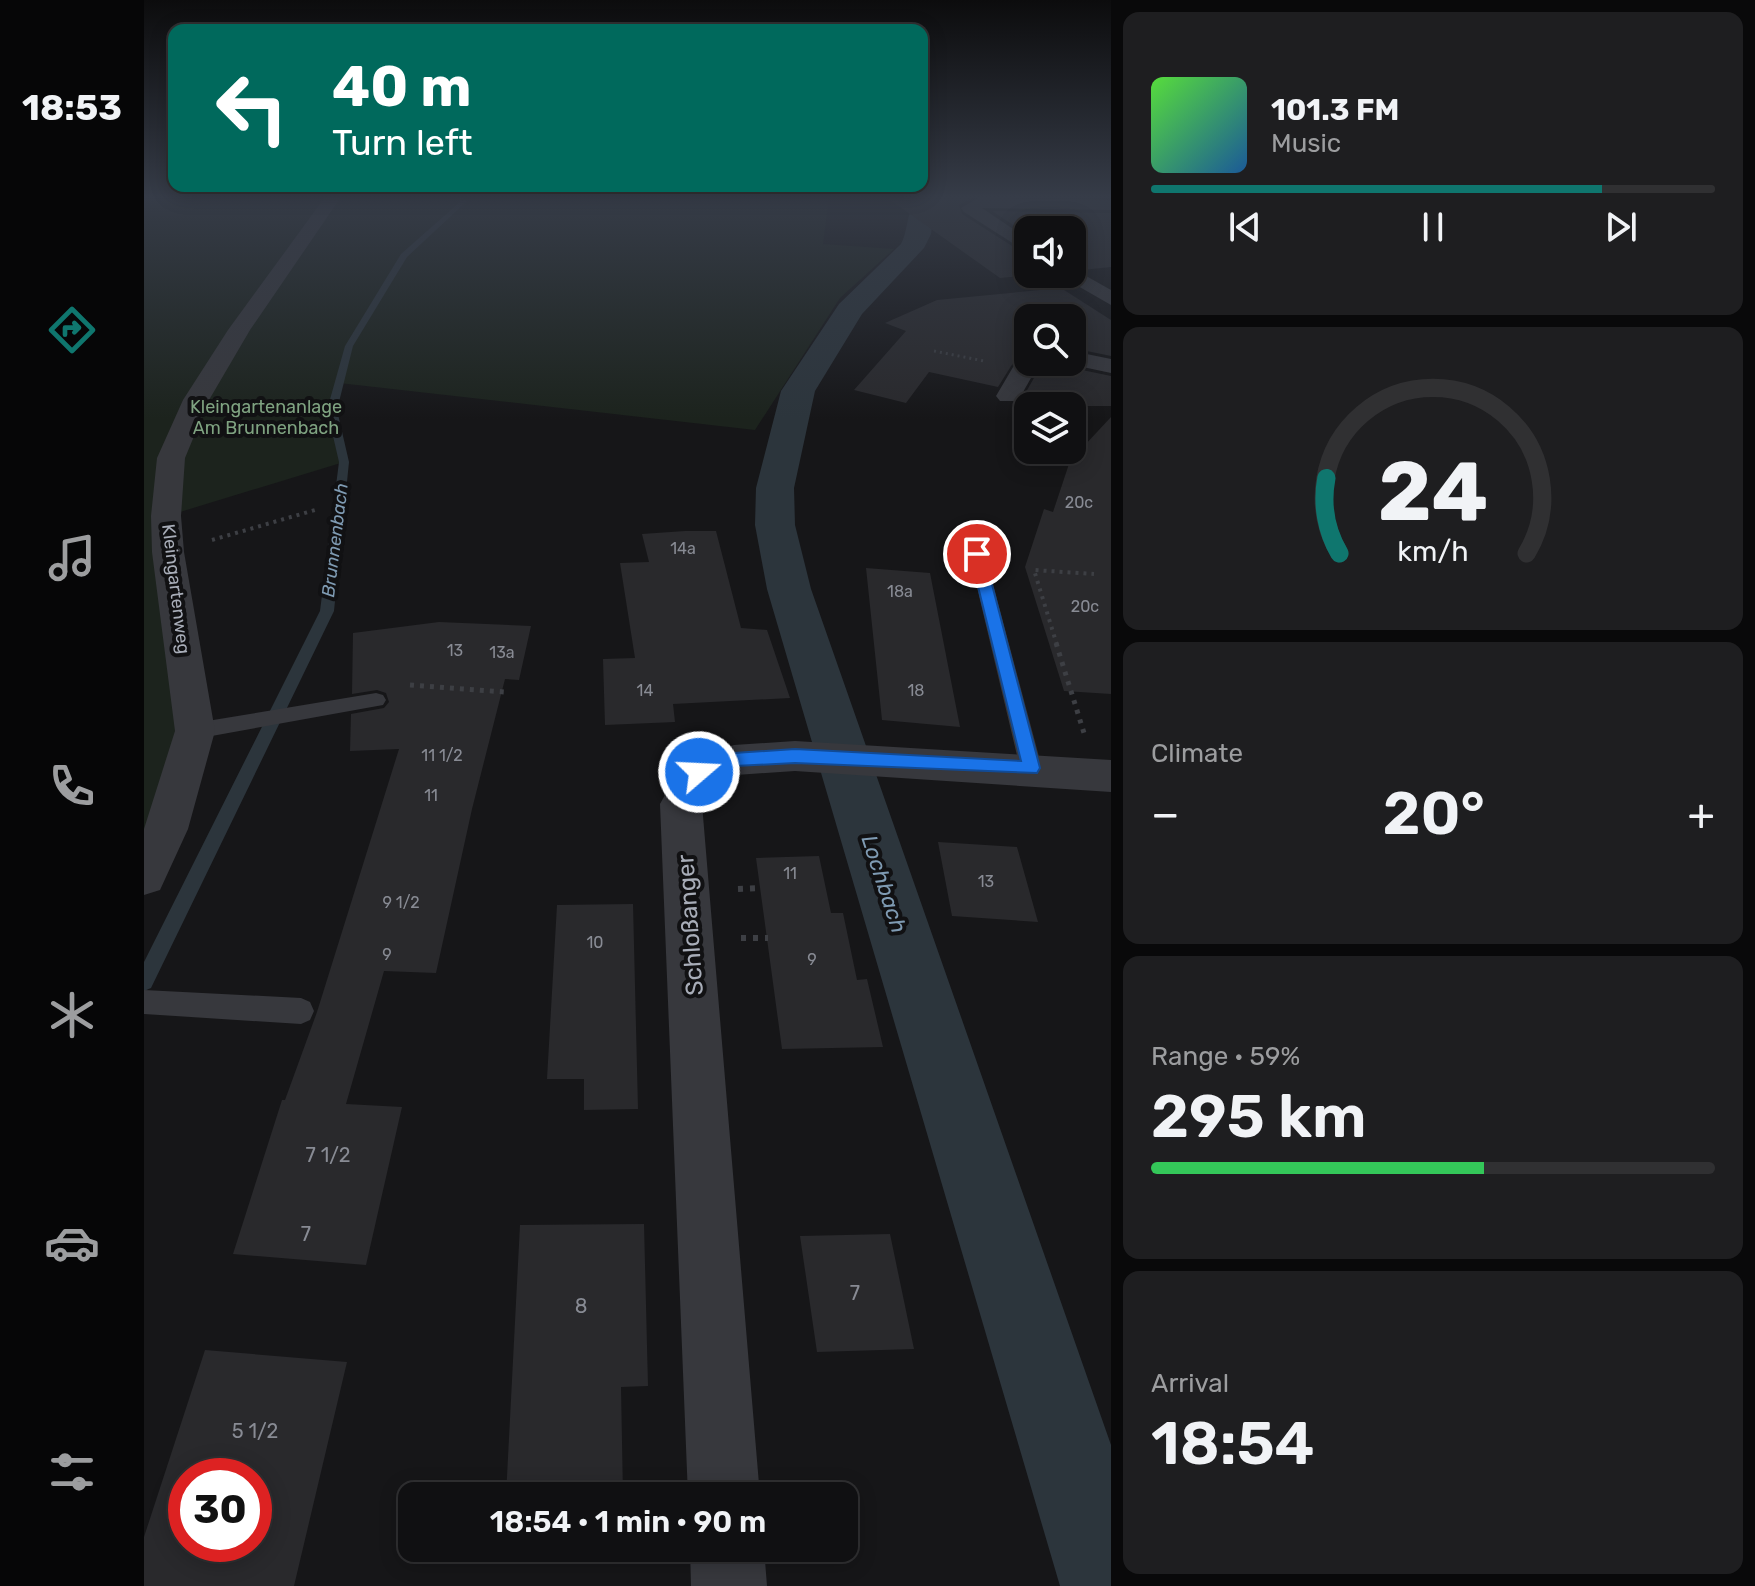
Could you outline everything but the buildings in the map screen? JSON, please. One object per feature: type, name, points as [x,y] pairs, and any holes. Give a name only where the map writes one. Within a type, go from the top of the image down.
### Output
[{"type":"street","name":"Kleingartenweg","points":[[144,876],[166,829],[195,731],[168,552],[166,516],[171,458],[196,400],[239,330],[281,271]]},
{"type":"street","points":[[1086,283],[1111,299]]},
{"type":"street","points":[[1086,361],[1111,366]]},
{"type":"street","points":[[1009,396],[1020,376]]},
{"type":"street","name":"Schloßanger","points":[[723,1482],[689,891],[681,804],[699,772],[734,760],[795,756],[878,759],[1104,775]]},
{"type":"street","points":[[728,1562],[729,1586]]},
{"type":"lane","points":[[977,554],[1031,768]]},
{"type":"lane","points":[[195,731],[376,700]]},
{"type":"lane","points":[[144,1002],[301,1011]]},
{"type":"path","points":[[934,351],[1014,364]]},
{"type":"path","points":[[168,552],[315,510]]},
{"type":"path","points":[[1094,574],[1034,570],[1104,775]]},
{"type":"path","points":[[397,684],[505,692]]},
{"type":"green space","name":"Kleingartenanlage Am Brunnenbach","points":[[144,271],[870,271],[840,298],[755,430],[339,383],[332,410],[344,462],[167,516],[185,733],[144,860]]},
{"type":"waterway","name":"Brunnenbach","points":[[144,982],[327,611],[344,462],[332,410],[349,346],[395,271]]},
{"type":"waterway","name":"Lochbach","points":[[888,271],[849,310],[798,391],[775,488],[775,525],[789,589],[1110,1586]]},
{"type":"route","points":[[699,772],[734,760],[795,756],[1031,768],[977,554]]}]
